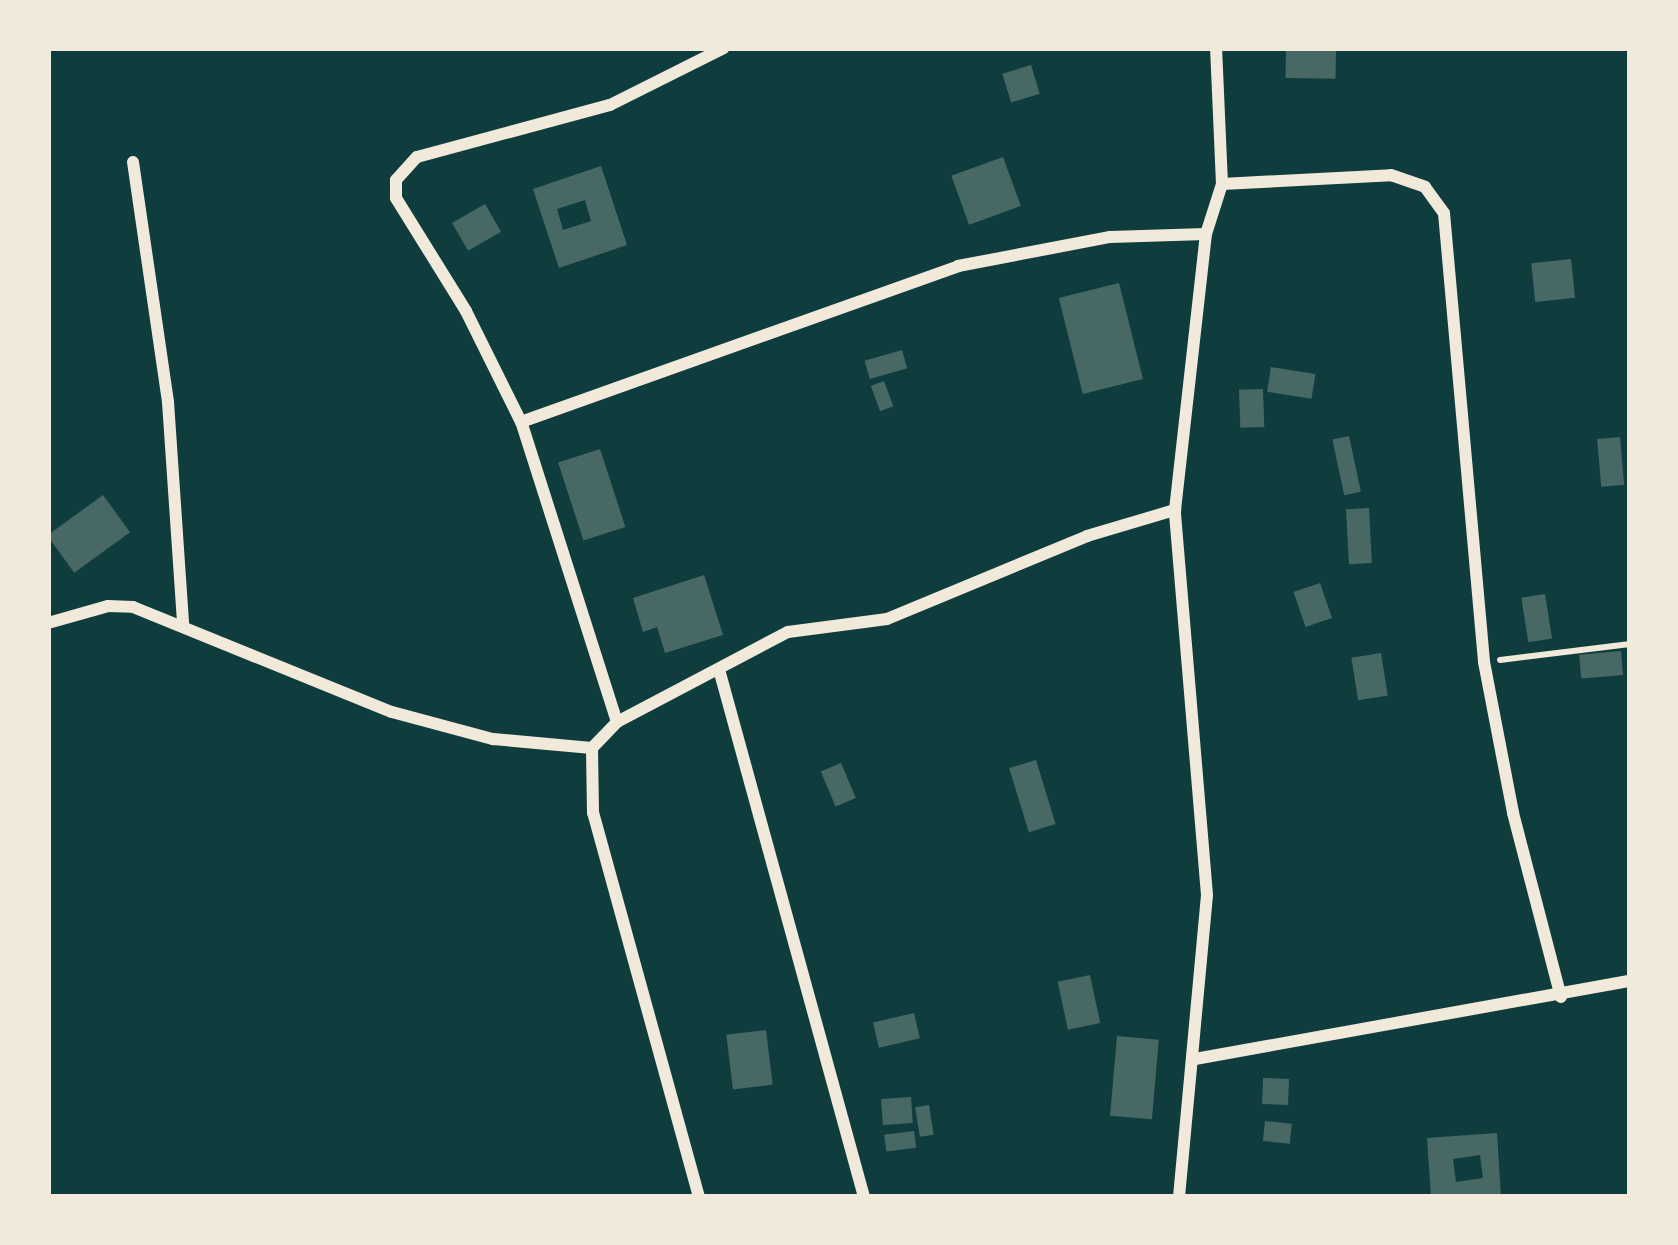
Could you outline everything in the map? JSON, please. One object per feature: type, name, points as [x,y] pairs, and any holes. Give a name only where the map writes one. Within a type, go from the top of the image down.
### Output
[{"type":"street","points":[[617,722],[521,422],[475,326],[396,198],[401,169],[417,157],[610,105],[724,48]]},
{"type":"street","points":[[1179,1197],[1207,895],[1175,510],[1206,234],[1222,184],[1216,48]]},
{"type":"street","points":[[133,162],[168,402],[183,624]]},
{"type":"street","points":[[1222,184],[1391,175],[1433,194],[1449,235],[1484,662],[1513,813],[1561,997]]},
{"type":"street","points":[[521,422],[958,266],[1110,237],[1206,234]]},
{"type":"street","points":[[699,1197],[593,813],[592,748],[617,722],[720,673],[788,632],[887,620],[1048,551],[1175,510]]},
{"type":"street","points":[[48,623],[108,606],[183,624],[392,712],[493,739],[592,748]]},
{"type":"street","points":[[720,673],[864,1197]]},
{"type":"street","points":[[1195,1059],[1630,981]]},
{"type":"path","points":[[1484,662],[1630,644]]},
{"type":"building","points":[[1286,48],[1336,49],[1335,79],[1285,78]]},
{"type":"building","points":[[1031,65],[1040,94],[1011,102],[1002,74]]},
{"type":"building","points":[[1003,157],[1021,206],[969,225],[951,176]]},
{"type":"building","points":[[601,166],[627,245],[559,268],[533,189]],"holes":[[[585,200],[591,221],[563,230],[557,209]]]},
{"type":"building","points":[[485,204],[501,232],[468,251],[452,223]]},
{"type":"building","points":[[1571,259],[1575,298],[1535,302],[1531,263]]},
{"type":"building","points":[[1119,283],[1143,379],[1083,394],[1059,298]]},
{"type":"building","points":[[902,350],[907,368],[870,379],[865,361]]},
{"type":"building","points":[[1271,367],[1315,374],[1312,399],[1267,392]]},
{"type":"building","points":[[884,381],[893,406],[880,411],[871,386]]},
{"type":"building","points":[[1263,389],[1264,427],[1240,428],[1239,390]]},
{"type":"building","points":[[1349,436],[1361,492],[1344,495],[1332,440]]},
{"type":"building","points":[[1620,437],[1624,485],[1601,487],[1597,439]]},
{"type":"building","points":[[600,449],[625,527],[583,541],[558,463]]},
{"type":"building","points":[[103,495],[130,532],[74,573],[48,535]]},
{"type":"building","points":[[1369,508],[1372,563],[1349,564],[1346,509]]},
{"type":"building","points":[[704,575],[723,635],[665,653],[657,627],[643,632],[633,598]]},
{"type":"building","points":[[1320,583],[1332,618],[1306,627],[1294,592]]},
{"type":"building","points":[[1545,594],[1552,638],[1528,642],[1521,598]]},
{"type":"building","points":[[1621,651],[1623,675],[1581,679],[1579,655]]},
{"type":"building","points":[[1381,653],[1388,695],[1358,700],[1351,658]]},
{"type":"building","points":[[1036,760],[1056,824],[1029,832],[1009,768]]},
{"type":"building","points":[[841,763],[856,798],[836,807],[821,772]]},
{"type":"building","points":[[1090,975],[1100,1023],[1068,1030],[1058,982]]},
{"type":"building","points":[[914,1013],[920,1038],[879,1048],[873,1022]]},
{"type":"building","points":[[766,1030],[773,1085],[733,1089],[726,1035]]},
{"type":"building","points":[[1117,1036],[1159,1040],[1152,1119],[1110,1116]]},
{"type":"building","points":[[1263,1078],[1289,1079],[1288,1105],[1262,1104]]},
{"type":"building","points":[[911,1097],[913,1123],[883,1125],[881,1099]]},
{"type":"building","points":[[929,1105],[934,1135],[920,1137],[915,1107]]},
{"type":"building","points":[[1265,1121],[1292,1124],[1290,1144],[1263,1141]]},
{"type":"building","points":[[914,1131],[916,1148],[886,1152],[884,1135]]},
{"type":"building","points":[[1497,1133],[1501,1197],[1431,1197],[1427,1138]],"holes":[[[1480,1155],[1483,1178],[1456,1182],[1453,1159]]]}]
